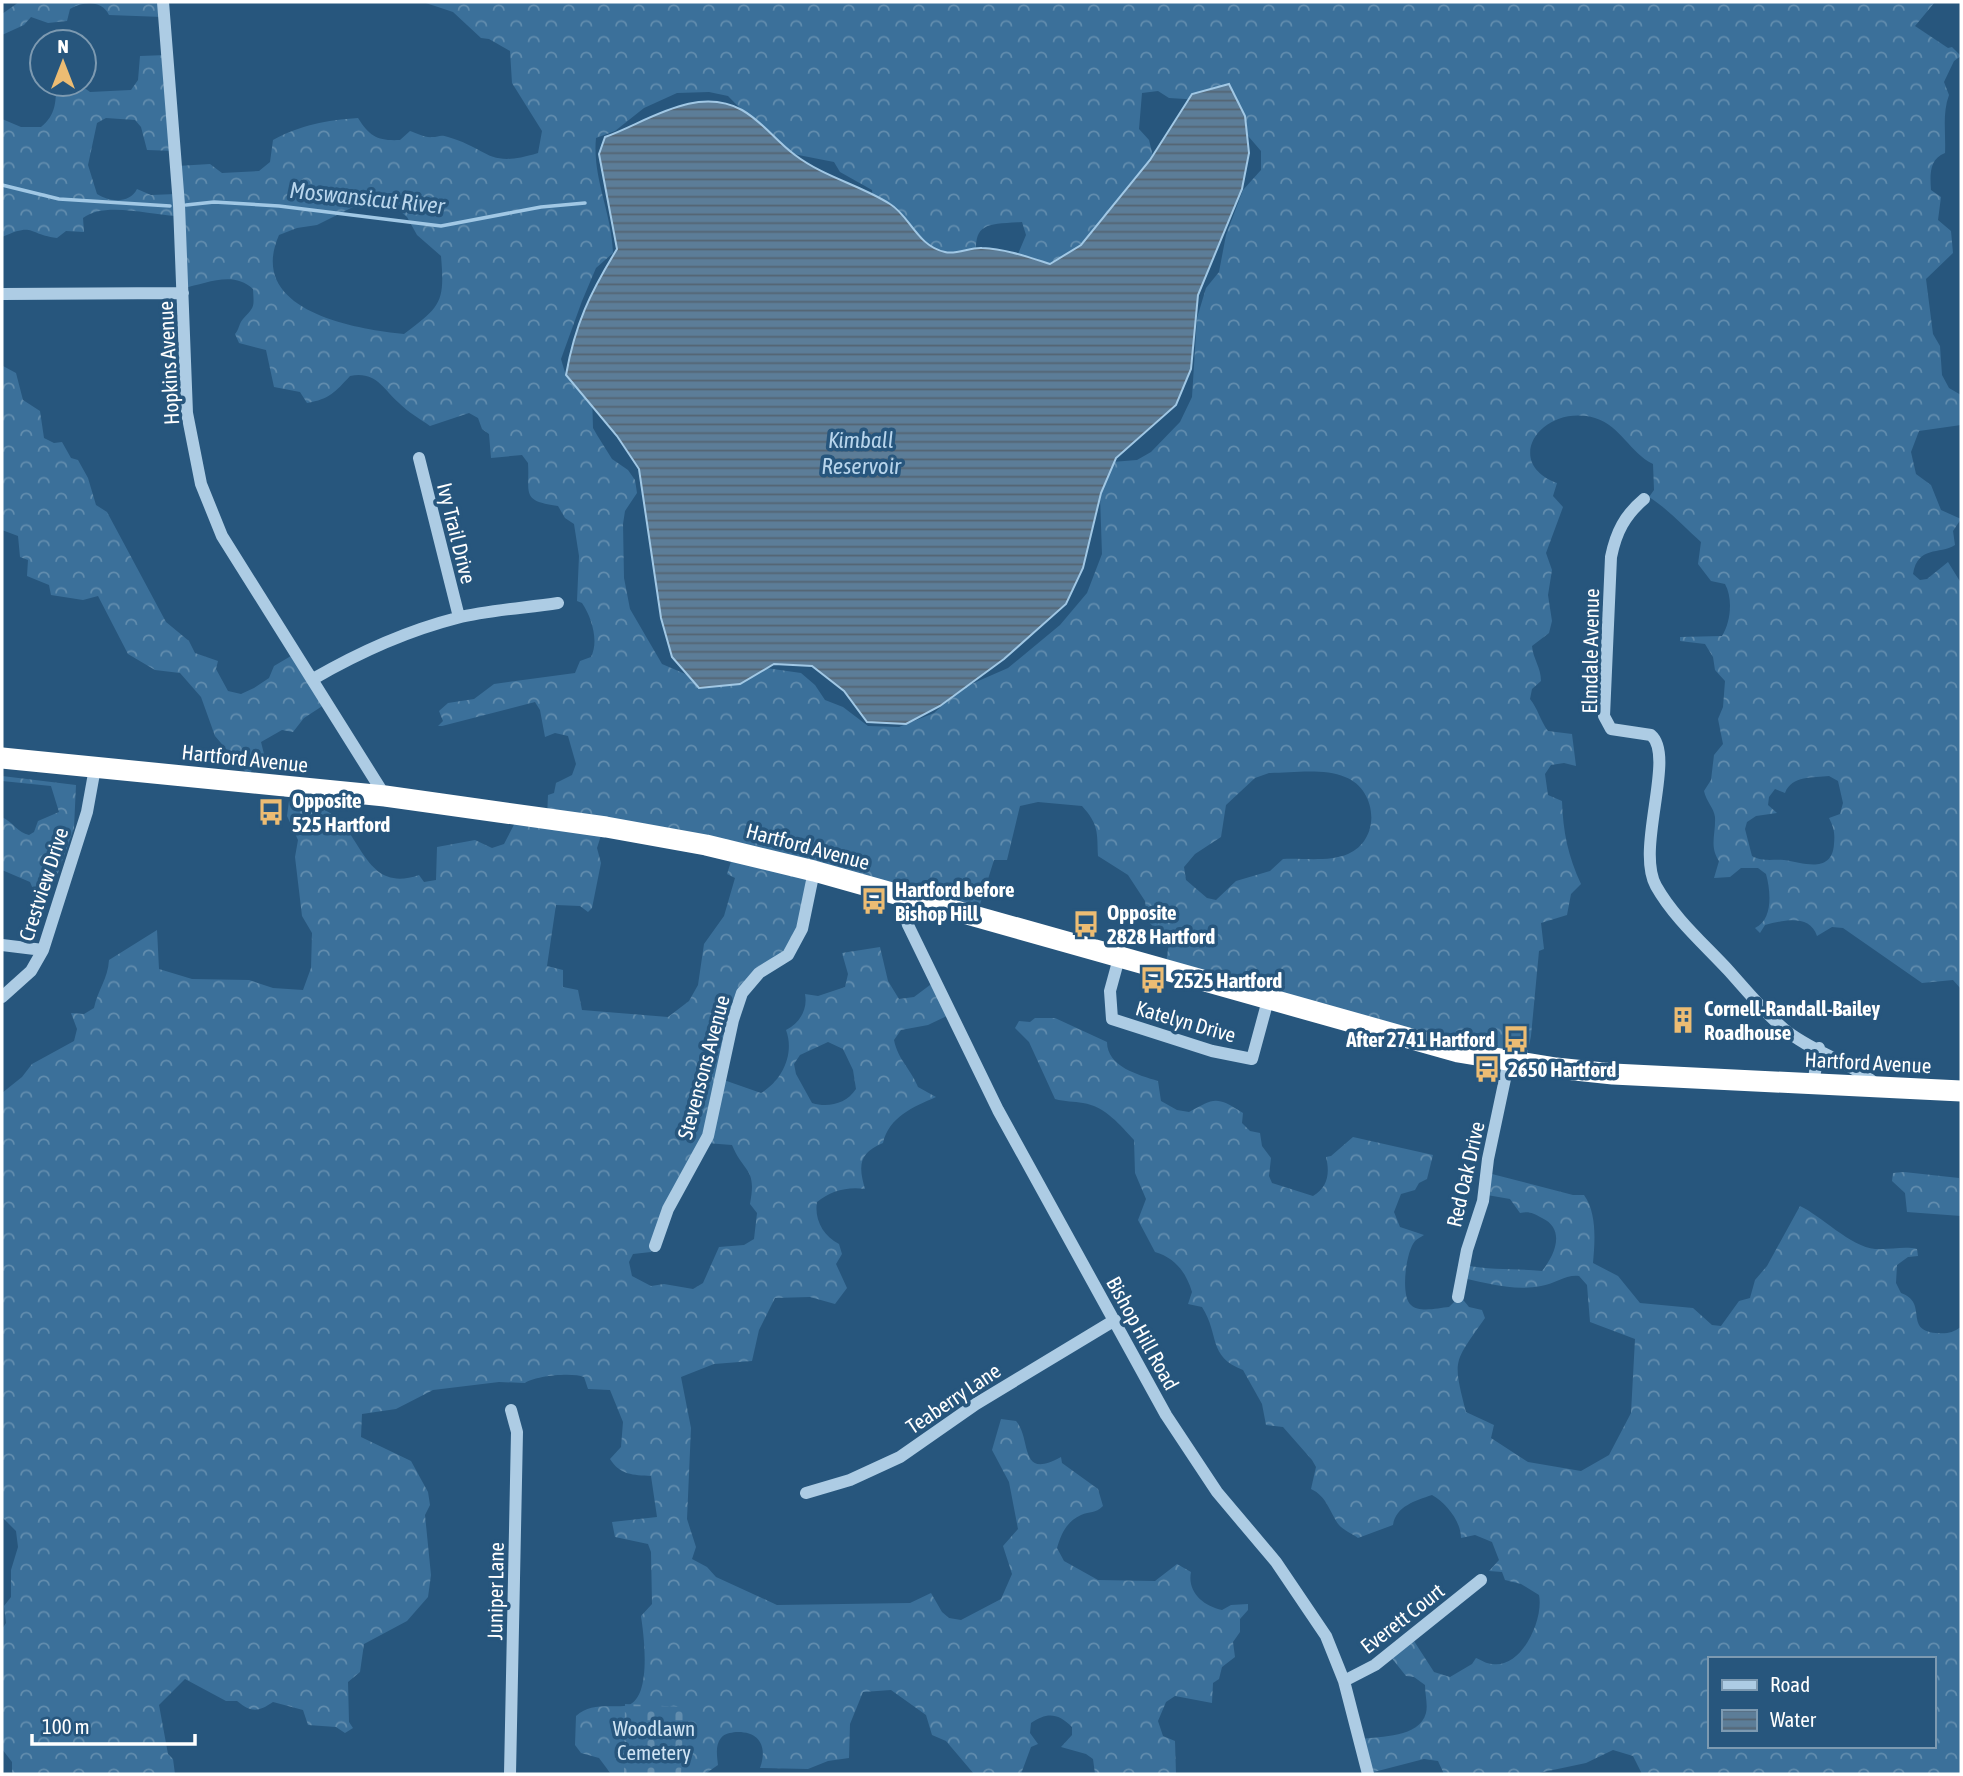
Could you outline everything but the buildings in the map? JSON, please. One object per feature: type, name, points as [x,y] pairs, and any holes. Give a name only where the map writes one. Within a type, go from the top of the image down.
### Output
[{"type":"highway","name":"Hartford Avenue","points":[[2,758],[385,796],[652,834],[814,871],[1458,1052],[1613,1074],[1961,1091]]},
{"type":"street","name":"Hopkins Avenue","points":[[163,2],[183,293],[187,413],[201,484],[222,536],[385,796]]},
{"type":"street","points":[[2,294],[183,293]]},
{"type":"street","name":"Ivy Trail Drive","points":[[419,458],[459,617]]},
{"type":"street","name":"Elmdale Avenue","points":[[1644,499],[1622,524],[1611,557],[1604,716],[1611,729],[1645,733],[1655,739],[1660,772],[1650,821],[1653,877],[1666,901],[1691,930],[1785,1030],[1819,1048]]},
{"type":"street","points":[[313,679],[350,658],[459,617],[558,603]]},
{"type":"street","name":"Crestview Drive","points":[[2,997],[31,971],[43,950],[87,812],[95,768]]},
{"type":"street","name":"Stevensons Avenue","points":[[655,1246],[668,1209],[708,1136],[733,1020],[742,993],[759,973],[788,955],[802,929],[814,871]]},
{"type":"street","name":"Bishop Hill Road","points":[[900,897],[908,925],[990,1096],[1166,1415],[1217,1492],[1301,1596],[1326,1636],[1344,1681],[1368,1774]]},
{"type":"street","points":[[2,945],[43,950]]},
{"type":"street","name":"Katelyn Drive","points":[[1119,958],[1110,991],[1112,1019],[1212,1051],[1252,1059],[1268,1000]]},
{"type":"street","points":[[1813,1084],[1819,1048],[1863,1072],[1879,1087]]},
{"type":"street","name":"Red Oak Drive","points":[[1458,1297],[1467,1250],[1483,1201],[1488,1159],[1509,1060]]},
{"type":"street","name":"Teaberry Lane","points":[[807,1493],[850,1480],[900,1457],[976,1404],[1115,1320]]},
{"type":"street","name":"Juniper Lane","points":[[510,1774],[517,1432],[511,1410]]},
{"type":"street","name":"Everett Court","points":[[1344,1681],[1375,1665],[1481,1580]]},
{"type":"green space","points":[[19,2],[164,2],[163,17],[109,15],[97,4],[81,4],[70,9],[67,21],[48,23],[31,17],[24,25],[2,35],[2,14]]},
{"type":"green space","points":[[423,2],[1935,2],[1915,26],[1948,48],[1952,47],[1961,56],[1954,61],[1944,82],[1949,95],[1945,116],[1945,153],[1933,163],[1931,179],[1931,190],[1941,197],[1938,220],[1951,231],[1953,253],[1926,279],[1933,334],[1940,346],[1942,375],[1949,388],[1961,395],[1961,425],[1919,431],[1911,452],[1916,474],[1931,485],[1941,510],[1961,519],[1953,531],[1955,545],[1924,555],[1919,559],[1913,574],[1920,580],[1927,579],[1948,562],[1961,583],[1961,989],[1953,980],[1922,983],[1843,928],[1832,927],[1817,936],[1809,924],[1788,920],[1765,925],[1760,933],[1755,928],[1765,919],[1769,905],[1766,874],[1758,868],[1741,868],[1730,877],[1714,878],[1719,861],[1714,845],[1715,817],[1704,791],[1711,780],[1714,755],[1723,744],[1718,719],[1723,707],[1725,681],[1715,670],[1713,657],[1705,644],[1680,641],[1680,637],[1722,636],[1730,610],[1728,590],[1725,584],[1711,581],[1698,564],[1701,542],[1649,497],[1654,490],[1653,464],[1604,422],[1576,416],[1559,419],[1545,426],[1535,437],[1530,449],[1532,462],[1540,474],[1557,483],[1553,496],[1563,507],[1546,553],[1552,570],[1548,595],[1552,621],[1549,633],[1532,646],[1541,681],[1532,689],[1530,699],[1548,731],[1572,734],[1576,766],[1564,763],[1551,765],[1545,774],[1548,795],[1562,801],[1567,844],[1581,884],[1571,894],[1567,915],[1541,923],[1544,949],[1539,951],[1531,1036],[1525,1065],[1165,969],[1169,943],[1147,920],[1145,901],[1128,875],[1098,856],[1096,829],[1092,818],[1082,806],[1038,802],[1020,806],[1007,860],[994,860],[977,914],[819,872],[790,951],[743,991],[721,1079],[761,1093],[775,1081],[785,1066],[789,1048],[786,1030],[802,1015],[805,994],[818,996],[845,987],[848,974],[842,953],[880,947],[888,981],[899,999],[914,997],[934,982],[951,1014],[928,1025],[901,1030],[894,1040],[898,1053],[918,1087],[936,1097],[903,1114],[891,1126],[883,1143],[865,1156],[861,1173],[865,1189],[840,1190],[817,1202],[817,1215],[821,1226],[828,1236],[839,1244],[842,1254],[836,1264],[847,1288],[835,1304],[810,1297],[775,1298],[759,1330],[752,1361],[714,1364],[681,1377],[691,1428],[687,1519],[696,1547],[692,1559],[707,1567],[716,1577],[777,1605],[910,1603],[931,1593],[942,1612],[949,1618],[961,1620],[1001,1599],[1012,1574],[1003,1546],[1018,1529],[1009,1482],[992,1450],[1001,1419],[1016,1421],[1032,1461],[1038,1464],[1047,1463],[1061,1457],[1062,1463],[1098,1489],[1103,1506],[1076,1518],[1068,1524],[1063,1533],[1057,1548],[1064,1561],[1098,1580],[1155,1581],[1177,1564],[1191,1572],[1194,1592],[1209,1605],[1222,1610],[1231,1605],[1248,1604],[1248,1610],[1240,1619],[1240,1632],[1233,1642],[1235,1657],[1222,1667],[1219,1679],[1213,1683],[1212,1703],[1175,1696],[1166,1702],[1158,1721],[1163,1736],[1175,1741],[1176,1774],[1095,1774],[1093,1759],[1086,1754],[1061,1747],[1072,1735],[1072,1727],[1062,1719],[1047,1716],[1031,1723],[1030,1733],[1038,1744],[1031,1747],[1021,1774],[974,1774],[946,1741],[932,1735],[926,1715],[891,1690],[863,1692],[850,1724],[849,1758],[828,1761],[808,1769],[760,1768],[763,1753],[760,1741],[751,1734],[736,1732],[721,1738],[717,1747],[718,1765],[705,1774],[611,1774],[599,1758],[581,1753],[575,1745],[576,1716],[593,1707],[624,1706],[633,1702],[639,1694],[644,1668],[641,1616],[652,1604],[651,1552],[648,1544],[615,1537],[612,1522],[657,1517],[651,1476],[623,1471],[610,1459],[621,1447],[623,1422],[610,1390],[588,1389],[584,1377],[562,1375],[525,1383],[499,1382],[433,1390],[396,1409],[362,1414],[361,1437],[411,1461],[428,1492],[430,1505],[425,1515],[431,1575],[428,1597],[407,1621],[364,1644],[360,1672],[348,1682],[349,1722],[353,1728],[345,1733],[336,1727],[308,1725],[303,1710],[273,1702],[259,1709],[247,1708],[237,1701],[226,1701],[185,1679],[159,1705],[168,1754],[173,1759],[175,1774],[12,1774],[12,1762],[2,1749],[2,1629],[6,1623],[4,1606],[11,1597],[11,1570],[18,1547],[16,1531],[2,1517],[2,1093],[22,1077],[32,1064],[74,1041],[77,1029],[71,1013],[84,1014],[94,1008],[109,960],[157,930],[159,969],[192,979],[249,980],[273,988],[303,990],[311,968],[312,933],[302,916],[295,857],[298,840],[287,816],[289,801],[310,804],[330,813],[341,822],[376,869],[387,876],[401,879],[419,875],[424,882],[436,880],[437,847],[475,840],[492,848],[504,844],[519,815],[547,817],[548,795],[554,793],[556,783],[572,775],[576,764],[568,736],[555,733],[545,737],[540,710],[535,702],[442,726],[438,726],[443,721],[439,711],[448,703],[474,699],[494,684],[575,673],[580,661],[591,657],[594,644],[589,616],[582,603],[577,601],[579,556],[574,524],[565,518],[558,506],[532,498],[528,488],[528,463],[522,455],[491,458],[489,434],[482,429],[478,418],[469,413],[430,426],[403,406],[378,382],[366,376],[350,376],[332,394],[307,403],[300,392],[274,387],[266,350],[239,343],[235,334],[253,306],[253,289],[245,283],[228,279],[183,288],[178,216],[103,210],[83,218],[84,232],[66,231],[57,238],[31,230],[20,230],[2,237],[2,119],[21,127],[41,127],[50,118],[56,98],[98,98],[98,92],[131,90],[138,80],[140,56],[167,55],[175,151],[147,150],[141,127],[135,120],[106,118],[97,123],[88,165],[97,194],[102,197],[124,199],[134,194],[137,189],[151,195],[176,194],[177,166],[210,164],[222,173],[259,171],[270,162],[273,140],[304,127],[346,119],[358,118],[371,134],[386,140],[400,140],[410,131],[427,137],[445,136],[498,158],[508,159],[538,153],[542,131],[512,83],[510,51],[489,39],[481,38],[453,12]],"holes":[[[1158,91],[1169,98],[1218,101],[1261,151],[1261,170],[1243,190],[1226,235],[1219,272],[1206,288],[1197,318],[1192,397],[1180,422],[1151,452],[1137,460],[1112,462],[1105,473],[1100,496],[1102,554],[1087,593],[1060,625],[1008,668],[960,689],[934,713],[899,727],[868,726],[843,707],[825,700],[815,685],[801,673],[766,668],[704,682],[662,664],[630,609],[624,578],[623,524],[625,511],[637,493],[635,480],[628,470],[612,459],[597,435],[593,428],[592,394],[575,373],[566,376],[561,359],[596,268],[613,253],[599,181],[596,138],[615,131],[644,108],[677,93],[709,92],[728,96],[783,152],[834,162],[840,172],[872,190],[873,204],[958,269],[977,270],[976,244],[978,236],[987,226],[1022,222],[1026,235],[1018,254],[1077,275],[1156,201],[1152,152],[1149,140],[1139,129],[1142,93]],[[357,205],[393,205],[407,217],[417,235],[441,256],[442,284],[438,302],[426,317],[404,334],[358,327],[310,311],[290,298],[277,281],[273,261],[279,235],[297,228],[317,225]],[[1307,772],[1345,777],[1356,783],[1369,803],[1370,826],[1366,837],[1359,847],[1348,854],[1325,859],[1283,859],[1270,871],[1236,881],[1216,900],[1207,898],[1186,880],[1184,867],[1195,854],[1221,837],[1226,805],[1255,778],[1269,773]],[[1829,776],[1838,781],[1843,803],[1840,814],[1829,818],[1834,840],[1828,860],[1808,864],[1764,860],[1752,856],[1745,829],[1747,822],[1756,816],[1777,813],[1768,805],[1769,797],[1775,789],[1785,793],[1788,787],[1798,780]],[[604,826],[734,852],[727,874],[735,878],[724,916],[704,944],[698,985],[689,1001],[668,1017],[582,1010],[578,990],[563,987],[563,970],[547,966],[556,905],[580,906],[588,912],[592,908],[601,863],[597,848]],[[828,1042],[843,1049],[853,1070],[856,1089],[836,1104],[812,1103],[796,1074],[794,1064],[800,1055]],[[706,1143],[732,1145],[751,1177],[750,1204],[757,1213],[754,1239],[744,1245],[719,1247],[703,1283],[693,1289],[664,1284],[651,1286],[632,1276],[629,1262],[633,1254],[651,1252]]]},
{"type":"green space","points":[[2,356],[3,366],[16,373],[23,400],[40,411],[44,438],[54,443],[62,442],[71,458],[78,460],[88,478],[96,505],[107,512],[166,622],[189,641],[195,653],[218,661],[216,669],[228,691],[241,694],[254,688],[269,678],[274,666],[296,653],[327,703],[304,718],[293,732],[282,730],[261,742],[265,758],[252,768],[250,777],[215,736],[201,697],[180,673],[155,670],[128,654],[98,596],[83,600],[51,595],[49,585],[27,576],[28,560],[20,557],[18,536],[2,530]]},
{"type":"green space","points":[[2,776],[76,785],[74,828],[54,884],[46,883],[43,893],[33,889],[30,882],[2,870],[2,817],[25,834],[34,832],[38,821],[59,812],[51,786],[2,781]]},
{"type":"green space","points":[[1055,1018],[1107,1042],[1108,1051],[1118,1064],[1158,1081],[1161,1101],[1177,1110],[1189,1112],[1204,1104],[1220,1101],[1243,1113],[1242,1123],[1250,1131],[1260,1133],[1262,1146],[1271,1158],[1269,1176],[1272,1183],[1313,1196],[1327,1179],[1326,1157],[1331,1156],[1353,1137],[1433,1155],[1427,1179],[1419,1183],[1415,1190],[1401,1194],[1394,1212],[1400,1227],[1424,1235],[1415,1241],[1409,1254],[1405,1283],[1408,1300],[1414,1307],[1429,1309],[1449,1307],[1460,1296],[1469,1307],[1482,1310],[1485,1318],[1467,1344],[1459,1362],[1459,1381],[1466,1412],[1494,1425],[1491,1438],[1528,1462],[1581,1471],[1609,1455],[1631,1413],[1635,1339],[1590,1322],[1587,1285],[1579,1276],[1521,1288],[1463,1278],[1465,1265],[1542,1271],[1551,1258],[1556,1243],[1554,1229],[1539,1216],[1520,1213],[1510,1199],[1487,1195],[1488,1173],[1573,1195],[1584,1195],[1593,1219],[1593,1263],[1618,1276],[1640,1303],[1693,1308],[1712,1325],[1721,1326],[1739,1301],[1750,1298],[1755,1280],[1767,1266],[1800,1206],[1866,1247],[1917,1249],[1918,1256],[1908,1257],[1897,1265],[1896,1283],[1901,1293],[1914,1303],[1918,1322],[1926,1331],[1946,1333],[1961,1327],[1961,1774],[1642,1774],[1633,1756],[1613,1750],[1586,1763],[1534,1774],[1444,1774],[1438,1761],[1424,1759],[1370,1773],[1361,1739],[1408,1731],[1422,1721],[1426,1713],[1425,1685],[1414,1677],[1406,1676],[1390,1656],[1414,1641],[1434,1672],[1450,1677],[1472,1664],[1476,1658],[1490,1664],[1513,1659],[1529,1640],[1534,1629],[1540,1605],[1539,1595],[1521,1584],[1505,1580],[1502,1572],[1489,1571],[1499,1560],[1492,1542],[1475,1535],[1461,1538],[1452,1513],[1432,1495],[1402,1509],[1393,1525],[1358,1538],[1339,1525],[1325,1500],[1311,1489],[1316,1467],[1312,1460],[1283,1427],[1266,1425],[1262,1404],[1243,1370],[1224,1358],[1219,1351],[1202,1307],[1188,1304],[1192,1292],[1183,1272],[1174,1262],[1155,1252],[1138,1220],[1146,1199],[1135,1173],[1134,1140],[1112,1117],[1098,1108],[1055,1099],[1029,1042],[1015,1028],[1019,1021]]},
{"type":"green space","points":[[1893,1173],[1959,1178],[1961,1216],[1907,1212],[1905,1193],[1892,1181]]},
{"type":"green space","name":"Woodlawn Cemetery","points":[[625,1704],[684,1707],[681,1774],[624,1774]]},
{"type":"water","name":"Kimball Reservoir","points":[[1229,84],[1245,116],[1249,153],[1242,189],[1198,295],[1191,369],[1176,405],[1116,458],[1101,493],[1083,568],[1066,604],[1004,659],[940,706],[906,724],[867,722],[844,691],[812,666],[774,664],[740,684],[699,688],[672,657],[661,618],[639,469],[617,436],[566,375],[585,309],[617,249],[599,154],[605,137],[672,108],[707,102],[725,103],[750,115],[806,163],[890,204],[927,244],[935,249],[949,253],[978,248],[991,249],[1050,264],[1081,245],[1150,160],[1192,94]]},
{"type":"waterway","name":"Moswansicut River","points":[[2,185],[59,199],[170,206]]},
{"type":"waterway","name":"Moswansicut River","points":[[186,205],[214,202],[279,206],[441,226],[541,207],[585,203]]},
{"type":"place","name":"Opposite 525 Hartford","points":[[271,812]]},
{"type":"place","name":"Hartford before Bishop Hill","points":[[874,901]]},
{"type":"place","name":"Opposite 2828 Hartford","points":[[1086,924]]},
{"type":"place","name":"2525 Hartford","points":[[1153,980]]},
{"type":"place","name":"Cornell-Randall-Bailey Roadhouse","points":[[1683,1020]]},
{"type":"place","name":"After 2741 Hartford","points":[[1516,1039]]},
{"type":"place","name":"2650 Hartford","points":[[1487,1069]]}]
